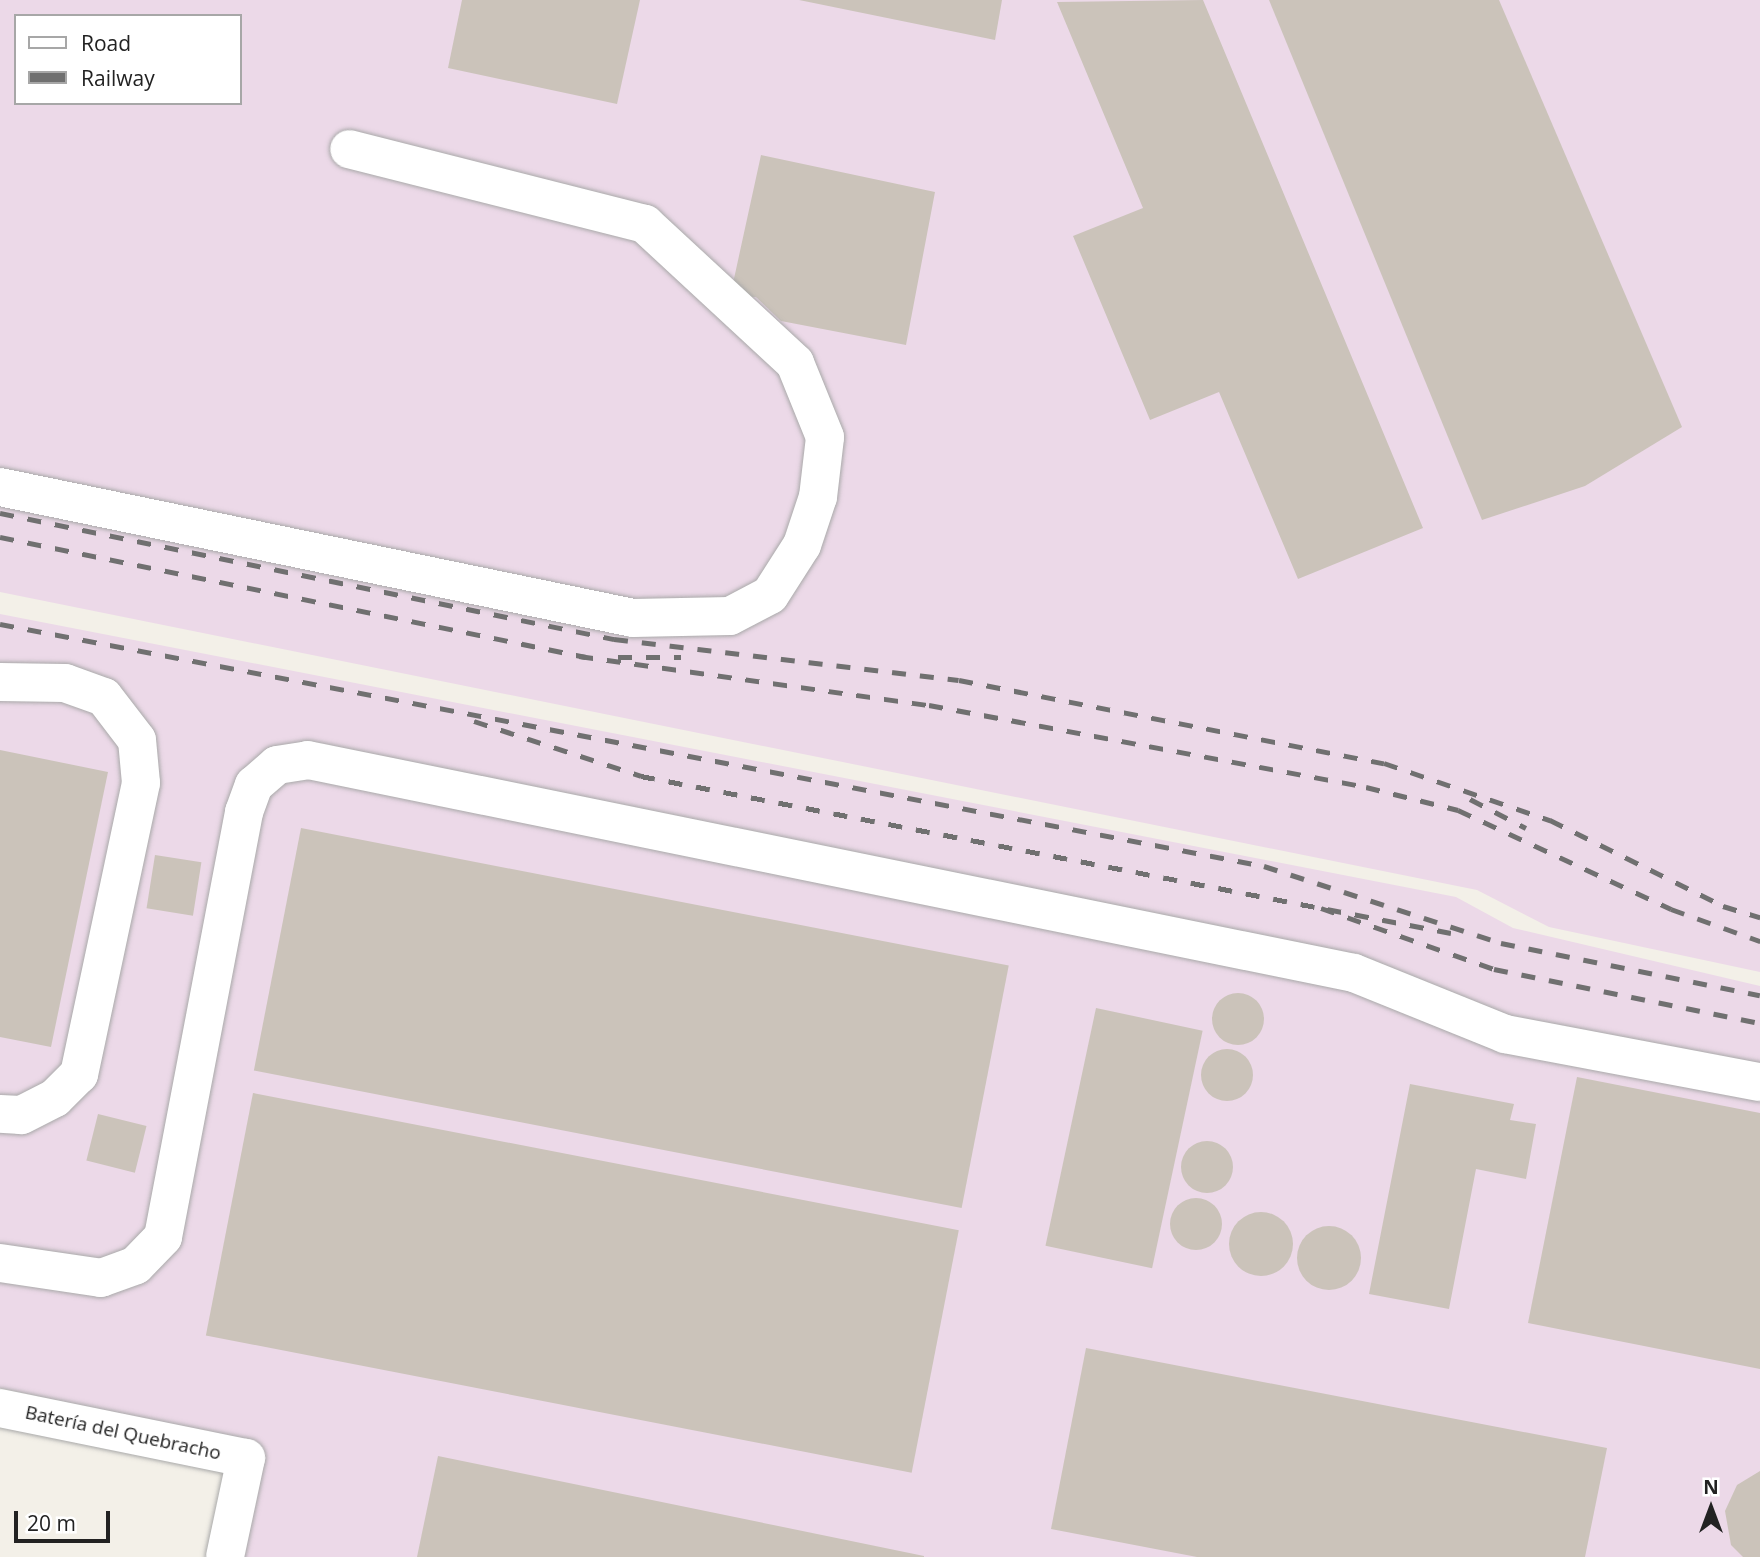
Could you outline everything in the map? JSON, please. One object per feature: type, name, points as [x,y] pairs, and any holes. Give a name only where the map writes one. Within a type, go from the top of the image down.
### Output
[{"type":"street","points":[[0,487],[633,618],[730,616],[770,595],[802,545],[818,498],[825,437],[795,363],[645,224],[349,149]]},
{"type":"street","points":[[0,682],[65,682],[104,697],[137,740],[141,783],[79,1074],[55,1098],[21,1115],[0,1114]]},
{"type":"street","points":[[0,1263],[101,1278],[135,1265],[163,1237],[244,812],[254,785],[277,765],[308,760],[1354,974],[1505,1034],[1760,1082]]},
{"type":"street","name":"Batería del Quebracho","points":[[0,1408],[246,1458],[225,1557]]},
{"type":"shaded area","points":[[0,0],[1760,0],[1760,972],[1549,927],[1477,890],[0,592]]},
{"type":"shaded area","points":[[0,614],[1456,897],[1513,928],[1760,986],[1760,1557],[239,1557],[260,1444],[0,1388]]},
{"type":"building","points":[[462,0],[640,0],[617,104],[448,68]]},
{"type":"building","points":[[799,0],[1002,0],[995,40]]},
{"type":"building","points":[[1203,0],[1423,528],[1298,579],[1219,392],[1150,420],[1073,236],[1143,208],[1057,2]]},
{"type":"building","points":[[1269,0],[1499,0],[1682,427],[1585,486],[1482,520]]},
{"type":"building","points":[[761,155],[935,192],[906,345],[781,321],[756,297],[730,297]]},
{"type":"building","points":[[0,750],[108,772],[51,1047],[0,1037]]},
{"type":"building","points":[[301,828],[1009,966],[962,1208],[254,1070]]},
{"type":"building","points":[[155,855],[201,862],[193,916],[147,908]]},
{"type":"building","points":[[1238,993],[1248,995],[1256,1001],[1262,1009],[1262,1029],[1256,1037],[1248,1043],[1238,1045],[1228,1043],[1220,1037],[1214,1029],[1212,1019],[1214,1009],[1220,1001],[1228,995]]},
{"type":"building","points":[[1096,1008],[1203,1031],[1152,1268],[1045,1246]]},
{"type":"building","points":[[1227,1049],[1237,1051],[1245,1057],[1251,1065],[1251,1085],[1245,1093],[1237,1099],[1227,1101],[1217,1099],[1209,1093],[1203,1085],[1201,1075],[1203,1065],[1209,1057],[1217,1051]]},
{"type":"building","points":[[1577,1077],[1760,1113],[1760,1369],[1528,1323]]},
{"type":"building","points":[[1410,1084],[1514,1104],[1510,1120],[1536,1124],[1526,1179],[1476,1169],[1449,1309],[1369,1294]]},
{"type":"building","points":[[253,1093],[959,1230],[912,1473],[206,1335]]},
{"type":"building","points":[[98,1114],[147,1126],[135,1173],[86,1161]]},
{"type":"building","points":[[1207,1141],[1217,1143],[1225,1149],[1231,1157],[1231,1177],[1225,1185],[1217,1191],[1207,1193],[1197,1191],[1189,1185],[1183,1177],[1181,1167],[1183,1157],[1189,1149],[1197,1143]]},
{"type":"building","points":[[1196,1198],[1206,1200],[1214,1206],[1220,1214],[1220,1234],[1214,1242],[1206,1248],[1196,1250],[1186,1248],[1178,1242],[1172,1234],[1170,1224],[1172,1214],[1178,1206],[1186,1200]]},
{"type":"building","points":[[1261,1212],[1279,1218],[1287,1226],[1293,1244],[1287,1262],[1279,1270],[1261,1276],[1243,1270],[1235,1262],[1229,1244],[1235,1226],[1243,1218]]},
{"type":"building","points":[[1329,1226],[1347,1232],[1355,1240],[1361,1258],[1355,1276],[1347,1284],[1329,1290],[1311,1284],[1303,1276],[1297,1258],[1303,1240],[1311,1232]]},
{"type":"building","points":[[1086,1348],[1607,1448],[1585,1557],[1197,1557],[1051,1529]]},
{"type":"building","points":[[438,1456],[924,1556],[924,1557],[417,1557]]},
{"type":"building","points":[[1760,1471],[1760,1557],[1743,1557],[1731,1545],[1725,1511],[1737,1485]]},
{"type":"railway","points":[[0,513],[614,639],[959,680],[1384,763],[1550,820],[1723,906],[1760,917]]},
{"type":"railway","points":[[0,537],[586,657]]},
{"type":"railway","points":[[0,624],[1264,866],[1501,943],[1760,995]]},
{"type":"railway","points":[[579,656],[929,705],[1366,787],[1458,810],[1671,909],[1760,941]]},
{"type":"railway","points":[[618,657],[681,657]]},
{"type":"railway","points":[[474,721],[641,776],[1321,908]]},
{"type":"railway","points":[[1470,799],[1526,828]]},
{"type":"railway","points":[[1451,933],[1321,908],[1494,969],[1760,1023]]}]
